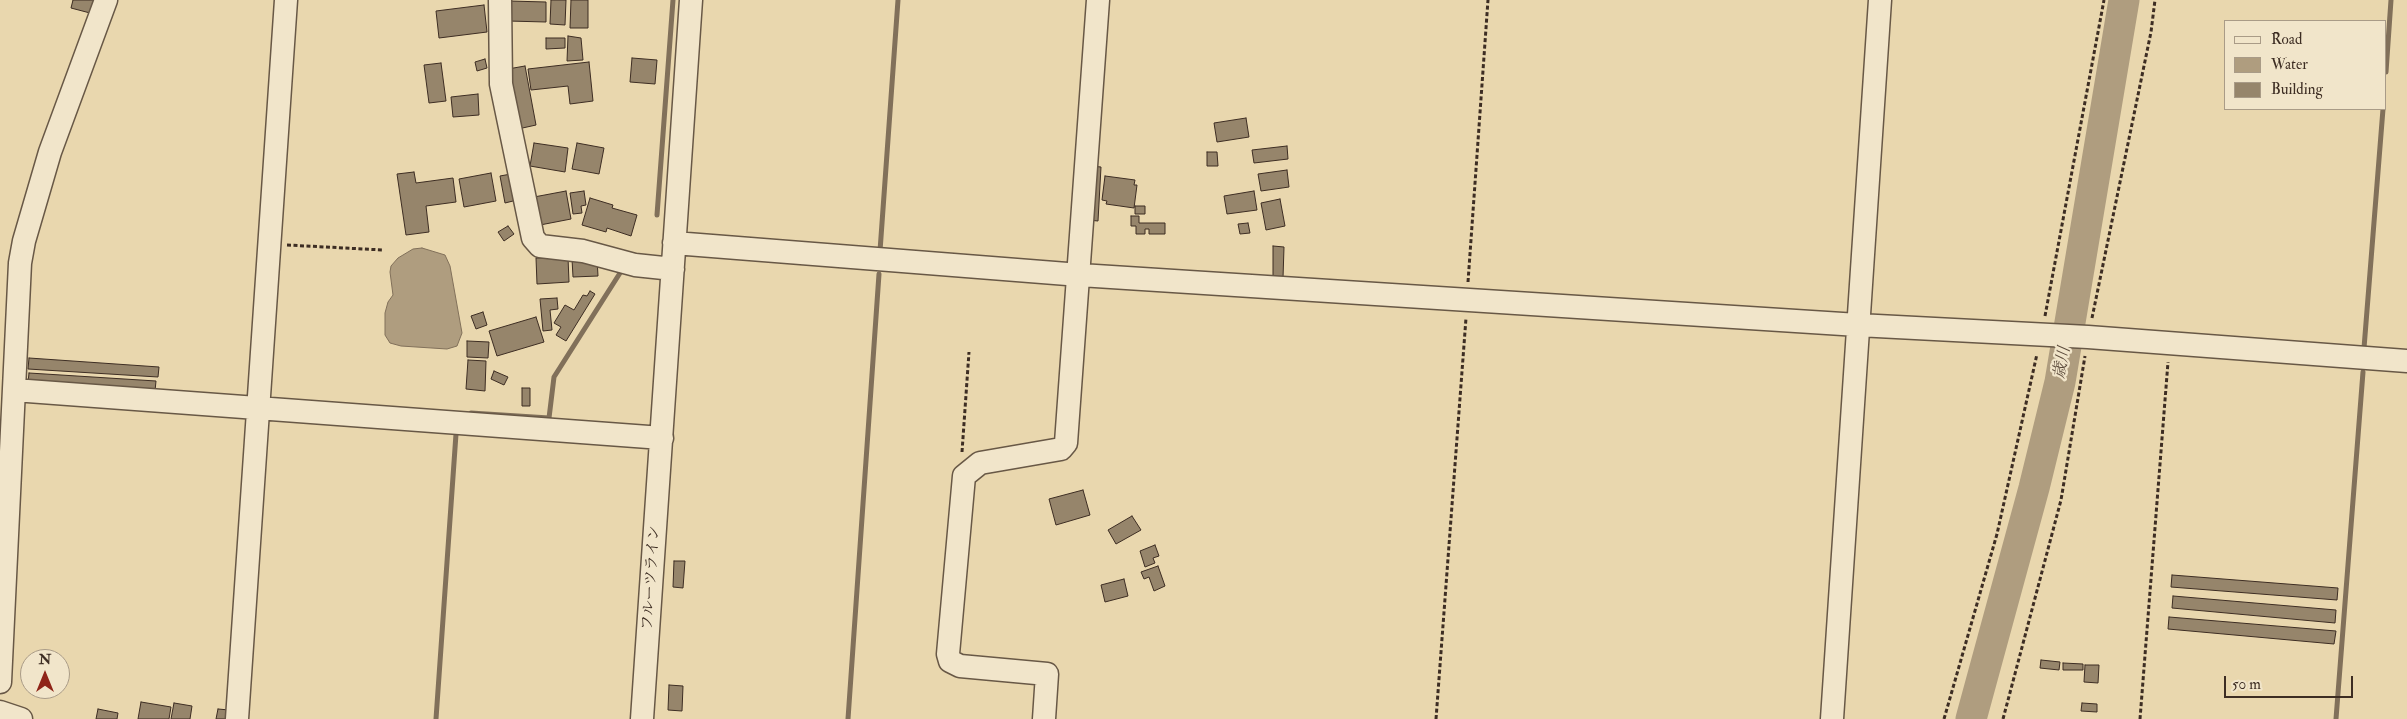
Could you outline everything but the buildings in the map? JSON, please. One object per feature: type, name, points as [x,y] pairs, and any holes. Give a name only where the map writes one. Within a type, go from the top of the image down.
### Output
[{"type":"street","points":[[0,682],[20,263],[24,241],[50,152],[106,0]]},
{"type":"street","points":[[236,719],[286,0]]},
{"type":"street","points":[[500,0],[499,52],[501,84],[533,238],[540,246],[583,251],[635,265],[673,269]]},
{"type":"street","name":"フルーツライン","points":[[642,719],[691,0]]},
{"type":"street","points":[[1044,719],[1047,674],[960,666],[950,661],[948,654],[964,476],[980,463],[1061,449],[1066,443],[1080,275],[1098,0]]},
{"type":"street","points":[[1832,719],[1880,0]]},
{"type":"street","points":[[674,243],[1080,275],[1858,325],[2083,337],[2407,362]]},
{"type":"street","points":[[14,390],[662,438]]},
{"type":"street","points":[[0,712],[21,719]]},
{"type":"path","points":[[1436,719],[1488,0]]},
{"type":"path","points":[[1944,719],[1997,534],[2045,335],[2104,0]]},
{"type":"path","points":[[2003,719],[2061,500],[2083,337],[2149,41],[2156,0]]},
{"type":"path","points":[[269,244],[383,250]]},
{"type":"path","points":[[2140,719],[2169,344]]},
{"type":"path","points":[[969,352],[962,461],[969,471]]},
{"type":"water","points":[[422,248],[445,255],[450,266],[462,333],[457,346],[447,349],[401,346],[390,343],[385,335],[385,313],[388,302],[393,295],[391,266],[398,258],[413,249]]},
{"type":"waterway","points":[[657,215],[673,0]]},
{"type":"waterway","points":[[880,251],[898,0]]},
{"type":"waterway","name":"歳川","points":[[1971,719],[2034,488],[2060,382],[2124,0]]},
{"type":"waterway","points":[[2387,58],[2391,0]]},
{"type":"waterway","points":[[2364,348],[2383,110]]},
{"type":"waterway","points":[[471,413],[549,418],[554,377],[620,273]]},
{"type":"waterway","points":[[848,719],[879,274]]},
{"type":"waterway","points":[[2336,719],[2363,372]]},
{"type":"waterway","points":[[436,719],[456,434]]}]
